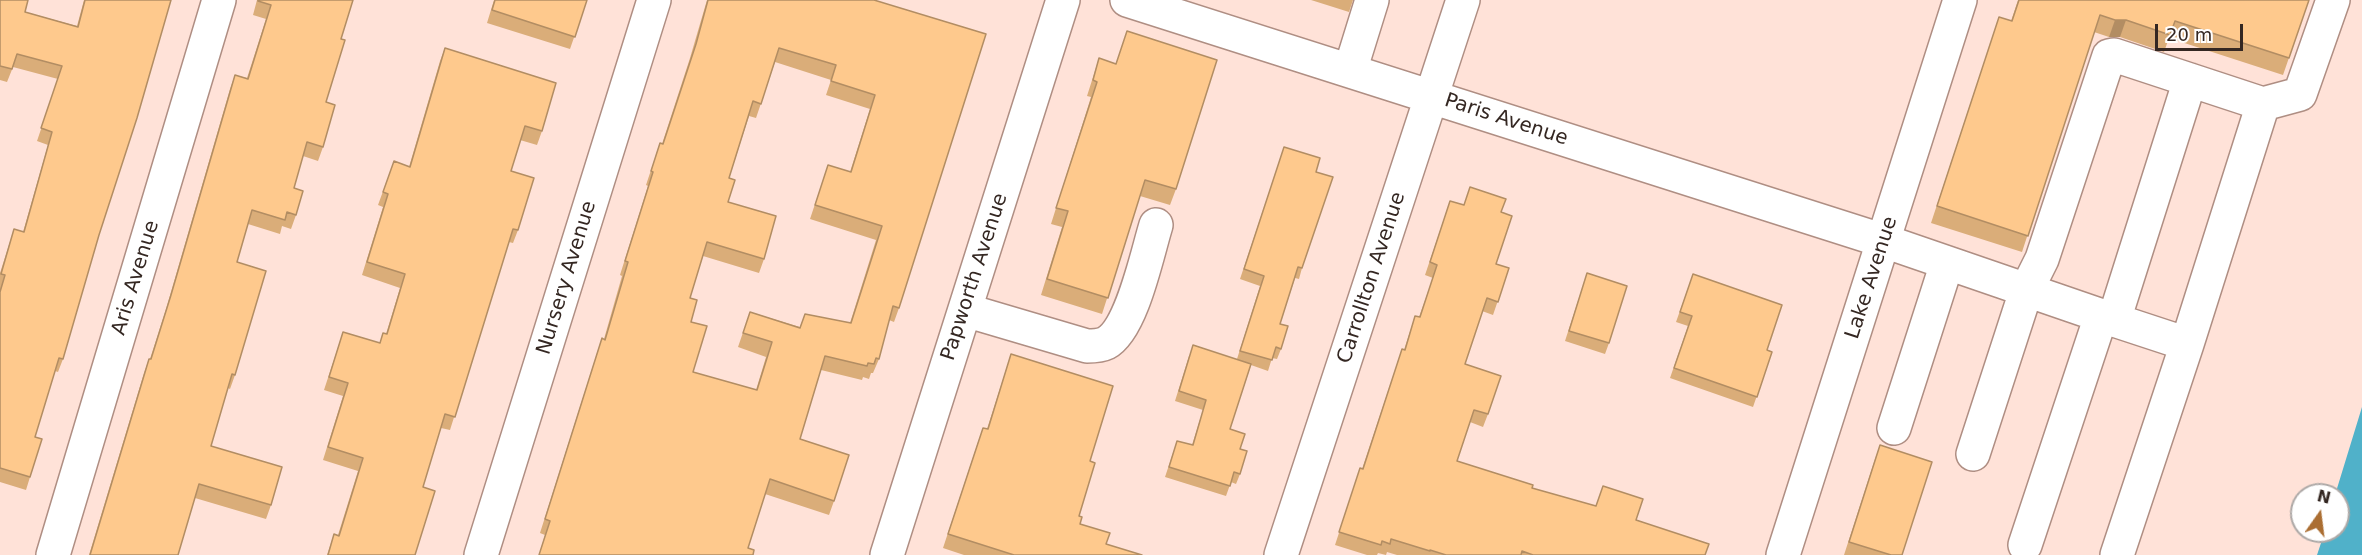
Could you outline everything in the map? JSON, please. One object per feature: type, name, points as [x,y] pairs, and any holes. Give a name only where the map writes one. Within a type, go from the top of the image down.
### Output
[{"type":"street","name":"Aris Avenue","points":[[53,555],[219,0]]},
{"type":"street","name":"Nursery Avenue","points":[[481,555],[654,0]]},
{"type":"street","name":"Papworth Avenue","points":[[887,555],[1063,0]]},
{"type":"street","name":"Paris Avenue","points":[[1127,0],[1884,241],[2187,344]]},
{"type":"street","points":[[1350,71],[1372,0]]},
{"type":"street","name":"Carrollton Avenue","points":[[1281,555],[1463,0]]},
{"type":"street","name":"Lake Avenue","points":[[1784,555],[1960,0]]},
{"type":"street","points":[[1973,454],[2026,291],[2042,259],[2109,56],[2114,55],[2263,104],[2300,94],[2333,0]]},
{"type":"street","points":[[2025,545],[2190,80]]},
{"type":"street","points":[[2116,555],[2187,344],[2263,104]]},
{"type":"street","points":[[965,310],[1087,346],[1106,344],[1117,334],[1128,316],[1156,225]]},
{"type":"street","points":[[1894,428],[1947,263]]},
{"type":"water","points":[[2362,407],[2362,555],[2317,555],[2321,543],[2350,543],[2350,483],[2339,483]]},
{"type":"building","points":[[0,0],[28,0],[25,12],[78,27],[85,0],[171,0],[63,359],[59,358],[35,437],[42,439],[30,477],[0,468],[0,292],[5,275],[1,274],[14,229],[24,232],[52,132],[41,128],[62,66],[17,54],[12,69],[0,66]]},
{"type":"building","points":[[258,0],[353,0],[341,39],[345,40],[326,102],[335,105],[323,147],[307,142],[294,188],[303,191],[296,215],[287,212],[285,220],[252,210],[237,262],[266,271],[211,446],[282,467],[271,505],[199,484],[178,555],[90,555],[149,359],[151,359],[171,295],[235,75],[248,79],[271,5]]},
{"type":"building","points":[[495,0],[587,0],[575,37],[492,10]]},
{"type":"building","points":[[708,0],[874,0],[986,34],[899,308],[893,306],[879,359],[876,358],[874,364],[868,363],[867,366],[825,356],[800,439],[849,455],[834,501],[770,479],[748,548],[754,550],[753,555],[539,555],[550,521],[545,519],[602,338],[605,340],[628,262],[625,261],[653,172],[651,171],[660,143],[663,144]],"holes":[[[779,48],[836,65],[831,81],[875,95],[851,172],[828,165],[815,205],[882,226],[851,323],[805,314],[800,328],[750,312],[743,333],[772,342],[757,390],[693,372],[707,326],[691,322],[697,300],[690,298],[707,242],[764,259],[776,216],[728,202],[735,180],[729,178],[753,101],[761,104]]]},
{"type":"building","points":[[2019,0],[2309,0],[2289,58],[2175,21],[2170,35],[2126,20],[2115,20],[2100,15],[2028,236],[1937,206],[1999,17],[2012,21]]},
{"type":"building","points":[[1127,31],[1217,60],[1176,189],[1145,180],[1108,298],[1047,279],[1068,211],[1056,208],[1097,82],[1093,80],[1099,58],[1116,64]]},
{"type":"building","points":[[445,48],[556,83],[542,131],[525,126],[511,171],[534,178],[518,230],[513,229],[455,417],[445,414],[423,487],[435,491],[415,555],[328,555],[334,534],[339,536],[363,458],[328,447],[348,383],[329,377],[343,332],[380,343],[383,333],[387,334],[405,274],[367,262],[388,194],[383,192],[394,161],[410,167]]},
{"type":"building","points":[[1284,147],[1320,158],[1316,172],[1333,177],[1302,268],[1298,267],[1280,324],[1288,326],[1281,349],[1276,347],[1272,360],[1240,351],[1264,276],[1244,269]]},
{"type":"building","points":[[1470,187],[1506,199],[1501,212],[1512,216],[1496,264],[1509,268],[1498,302],[1487,298],[1465,364],[1501,376],[1488,414],[1474,410],[1457,461],[1533,485],[1532,488],[1596,506],[1603,486],[1643,499],[1636,520],[1709,544],[1705,555],[1533,555],[1522,551],[1521,555],[1446,555],[1391,539],[1390,544],[1382,541],[1381,545],[1339,532],[1360,468],[1363,469],[1402,349],[1405,350],[1415,316],[1420,317],[1437,265],[1430,262],[1450,201],[1464,205]]},
{"type":"building","points":[[1587,273],[1627,286],[1609,343],[1569,331]]},
{"type":"building","points":[[1693,274],[1782,305],[1767,350],[1772,352],[1757,397],[1674,368],[1692,316],[1680,312]]},
{"type":"building","points":[[1193,345],[1251,364],[1230,429],[1245,434],[1240,449],[1247,451],[1240,474],[1234,472],[1230,486],[1169,467],[1177,441],[1193,445],[1206,400],[1179,391]]},
{"type":"building","points":[[1011,354],[1113,386],[1090,461],[1095,463],[1079,516],[1082,517],[1080,524],[1110,533],[1106,544],[1142,555],[1014,555],[948,534],[983,428],[988,429]]},
{"type":"building","points":[[1880,445],[1932,462],[1902,555],[1891,555],[1849,542]]}]
